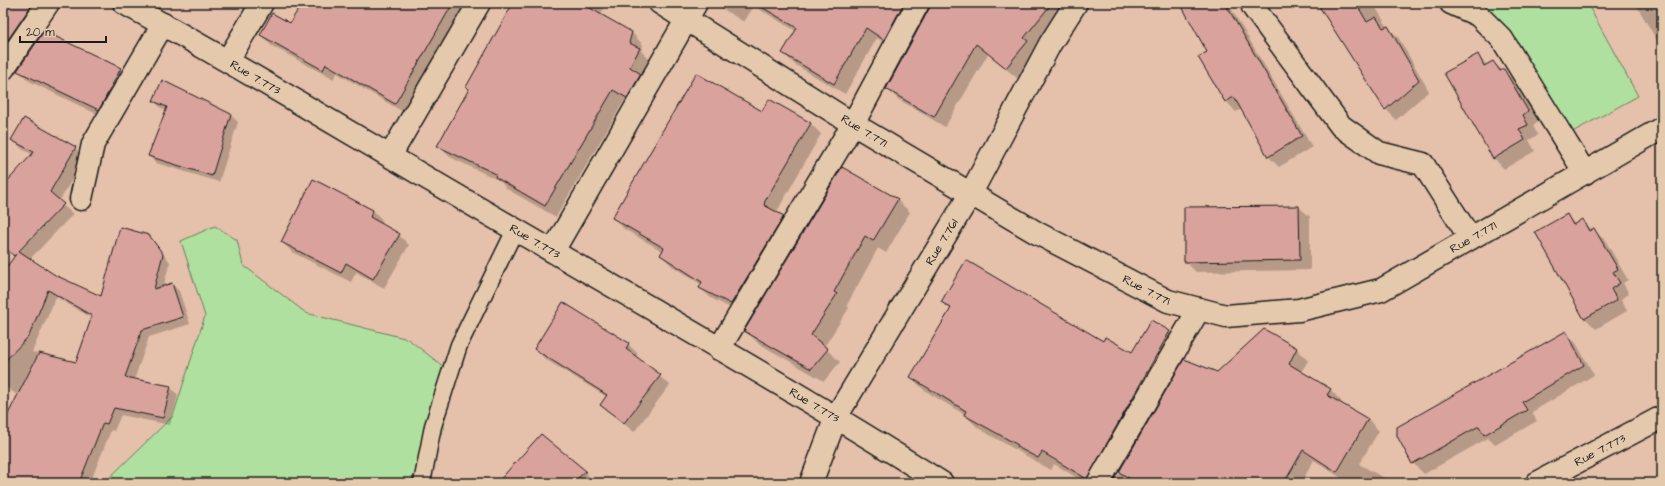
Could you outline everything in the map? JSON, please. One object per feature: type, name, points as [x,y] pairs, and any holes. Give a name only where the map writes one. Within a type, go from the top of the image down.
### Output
[{"type":"street","points":[[3,69],[48,3]]},
{"type":"street","name":"Rue 7.773","points":[[124,3],[228,60],[836,417],[942,483]]},
{"type":"street","points":[[228,60],[262,3]]},
{"type":"street","points":[[390,156],[479,3]]},
{"type":"street","name":"Rue 7.771","points":[[660,3],[691,11],[853,124],[1038,233],[1168,301],[1226,316],[1299,310],[1381,290],[1662,128]]},
{"type":"street","points":[[720,349],[853,124],[918,3]]},
{"type":"street","name":"Rue 7.761","points":[[811,483],[836,417],[971,193],[1050,44],[1076,3]]},
{"type":"street","points":[[1451,3],[1478,15],[1502,39],[1585,173]]},
{"type":"street","points":[[1253,7],[1341,126],[1379,153],[1423,164],[1470,238]]},
{"type":"street","points":[[553,251],[691,11]]},
{"type":"street","points":[[81,200],[94,144],[163,24]]},
{"type":"street","points":[[1098,483],[1199,309]]},
{"type":"street","name":"Rue 7.773","points":[[1537,483],[1662,417]]},
{"type":"lane","points":[[422,483],[433,426],[459,345],[516,230]]},
{"type":"shaded area","points":[[1609,479],[1647,479],[1649,483],[1602,483]]},
{"type":"green space","points":[[1479,3],[1587,3],[1638,96],[1556,141]]},
{"type":"green space","points":[[215,226],[237,240],[243,265],[306,313],[408,339],[449,371],[444,429],[409,483],[104,483],[173,416],[205,316],[181,241]]},
{"type":"building","points":[[3,3],[33,3],[3,47]]},
{"type":"building","points":[[302,3],[453,3],[395,104],[326,64],[323,70],[260,35],[272,13],[290,23]]},
{"type":"building","points":[[513,3],[581,3],[632,32],[629,43],[640,48],[630,67],[641,74],[627,98],[613,90],[545,206],[495,177],[496,174],[437,146],[469,89],[466,87]]},
{"type":"building","points":[[755,3],[904,3],[884,40],[866,28],[834,84],[782,53],[797,28]]},
{"type":"building","points":[[930,3],[1052,3],[1024,38],[1028,41],[1006,68],[976,44],[934,117],[886,89],[929,9]]},
{"type":"building","points":[[1180,3],[1225,3],[1302,136],[1268,157],[1234,97],[1225,102],[1198,57],[1207,52]]},
{"type":"building","points":[[1317,3],[1356,3],[1367,22],[1376,17],[1383,28],[1388,26],[1419,80],[1385,110]]},
{"type":"building","points":[[44,31],[121,68],[99,110],[17,71]]},
{"type":"building","points":[[1478,54],[1484,66],[1493,61],[1500,71],[1504,69],[1528,111],[1523,115],[1528,125],[1519,129],[1525,140],[1493,159],[1444,73]]},
{"type":"building","points":[[696,73],[762,111],[769,99],[811,123],[765,201],[764,205],[784,216],[731,304],[699,288],[702,282],[660,255],[664,248],[612,218]]},
{"type":"building","points":[[162,80],[231,114],[212,176],[148,156],[167,107],[153,101]]},
{"type":"building","points":[[24,118],[76,147],[50,192],[64,204],[19,251],[55,275],[101,296],[120,227],[149,235],[163,254],[154,289],[172,283],[183,317],[142,330],[125,377],[171,386],[163,418],[114,408],[107,424],[103,423],[79,483],[3,483],[3,424],[39,353],[76,362],[92,316],[48,290],[29,336],[3,363],[3,272],[16,254],[14,256],[3,246],[3,186],[34,152],[11,140]]},
{"type":"building","points":[[842,167],[898,199],[873,241],[865,236],[834,292],[837,294],[811,335],[828,349],[811,369],[744,331]]},
{"type":"building","points":[[313,179],[373,210],[370,217],[400,234],[373,279],[346,263],[341,273],[281,242]]},
{"type":"building","points":[[1299,206],[1300,260],[1184,262],[1184,207]]},
{"type":"building","points":[[1567,214],[1573,225],[1582,219],[1589,231],[1594,228],[1618,269],[1613,272],[1620,283],[1611,289],[1617,300],[1584,319],[1535,232]]},
{"type":"building","points":[[966,260],[1103,341],[1105,337],[1132,352],[1151,320],[1170,331],[1087,479],[1042,452],[1038,458],[1017,447],[1018,445],[964,415],[966,411],[910,377],[951,308],[941,302]]},
{"type":"building","points":[[563,302],[629,343],[626,349],[661,375],[624,423],[600,405],[607,395],[534,349]]},
{"type":"building","points":[[1264,329],[1297,348],[1289,364],[1331,389],[1327,395],[1368,419],[1337,472],[1303,450],[1284,483],[1137,483],[1119,472],[1184,359],[1217,372]]},
{"type":"building","points":[[1566,331],[1584,365],[1522,402],[1527,410],[1484,435],[1479,426],[1412,464],[1397,436],[1397,427]]},
{"type":"building","points":[[541,434],[586,471],[572,483],[497,483]]}]
